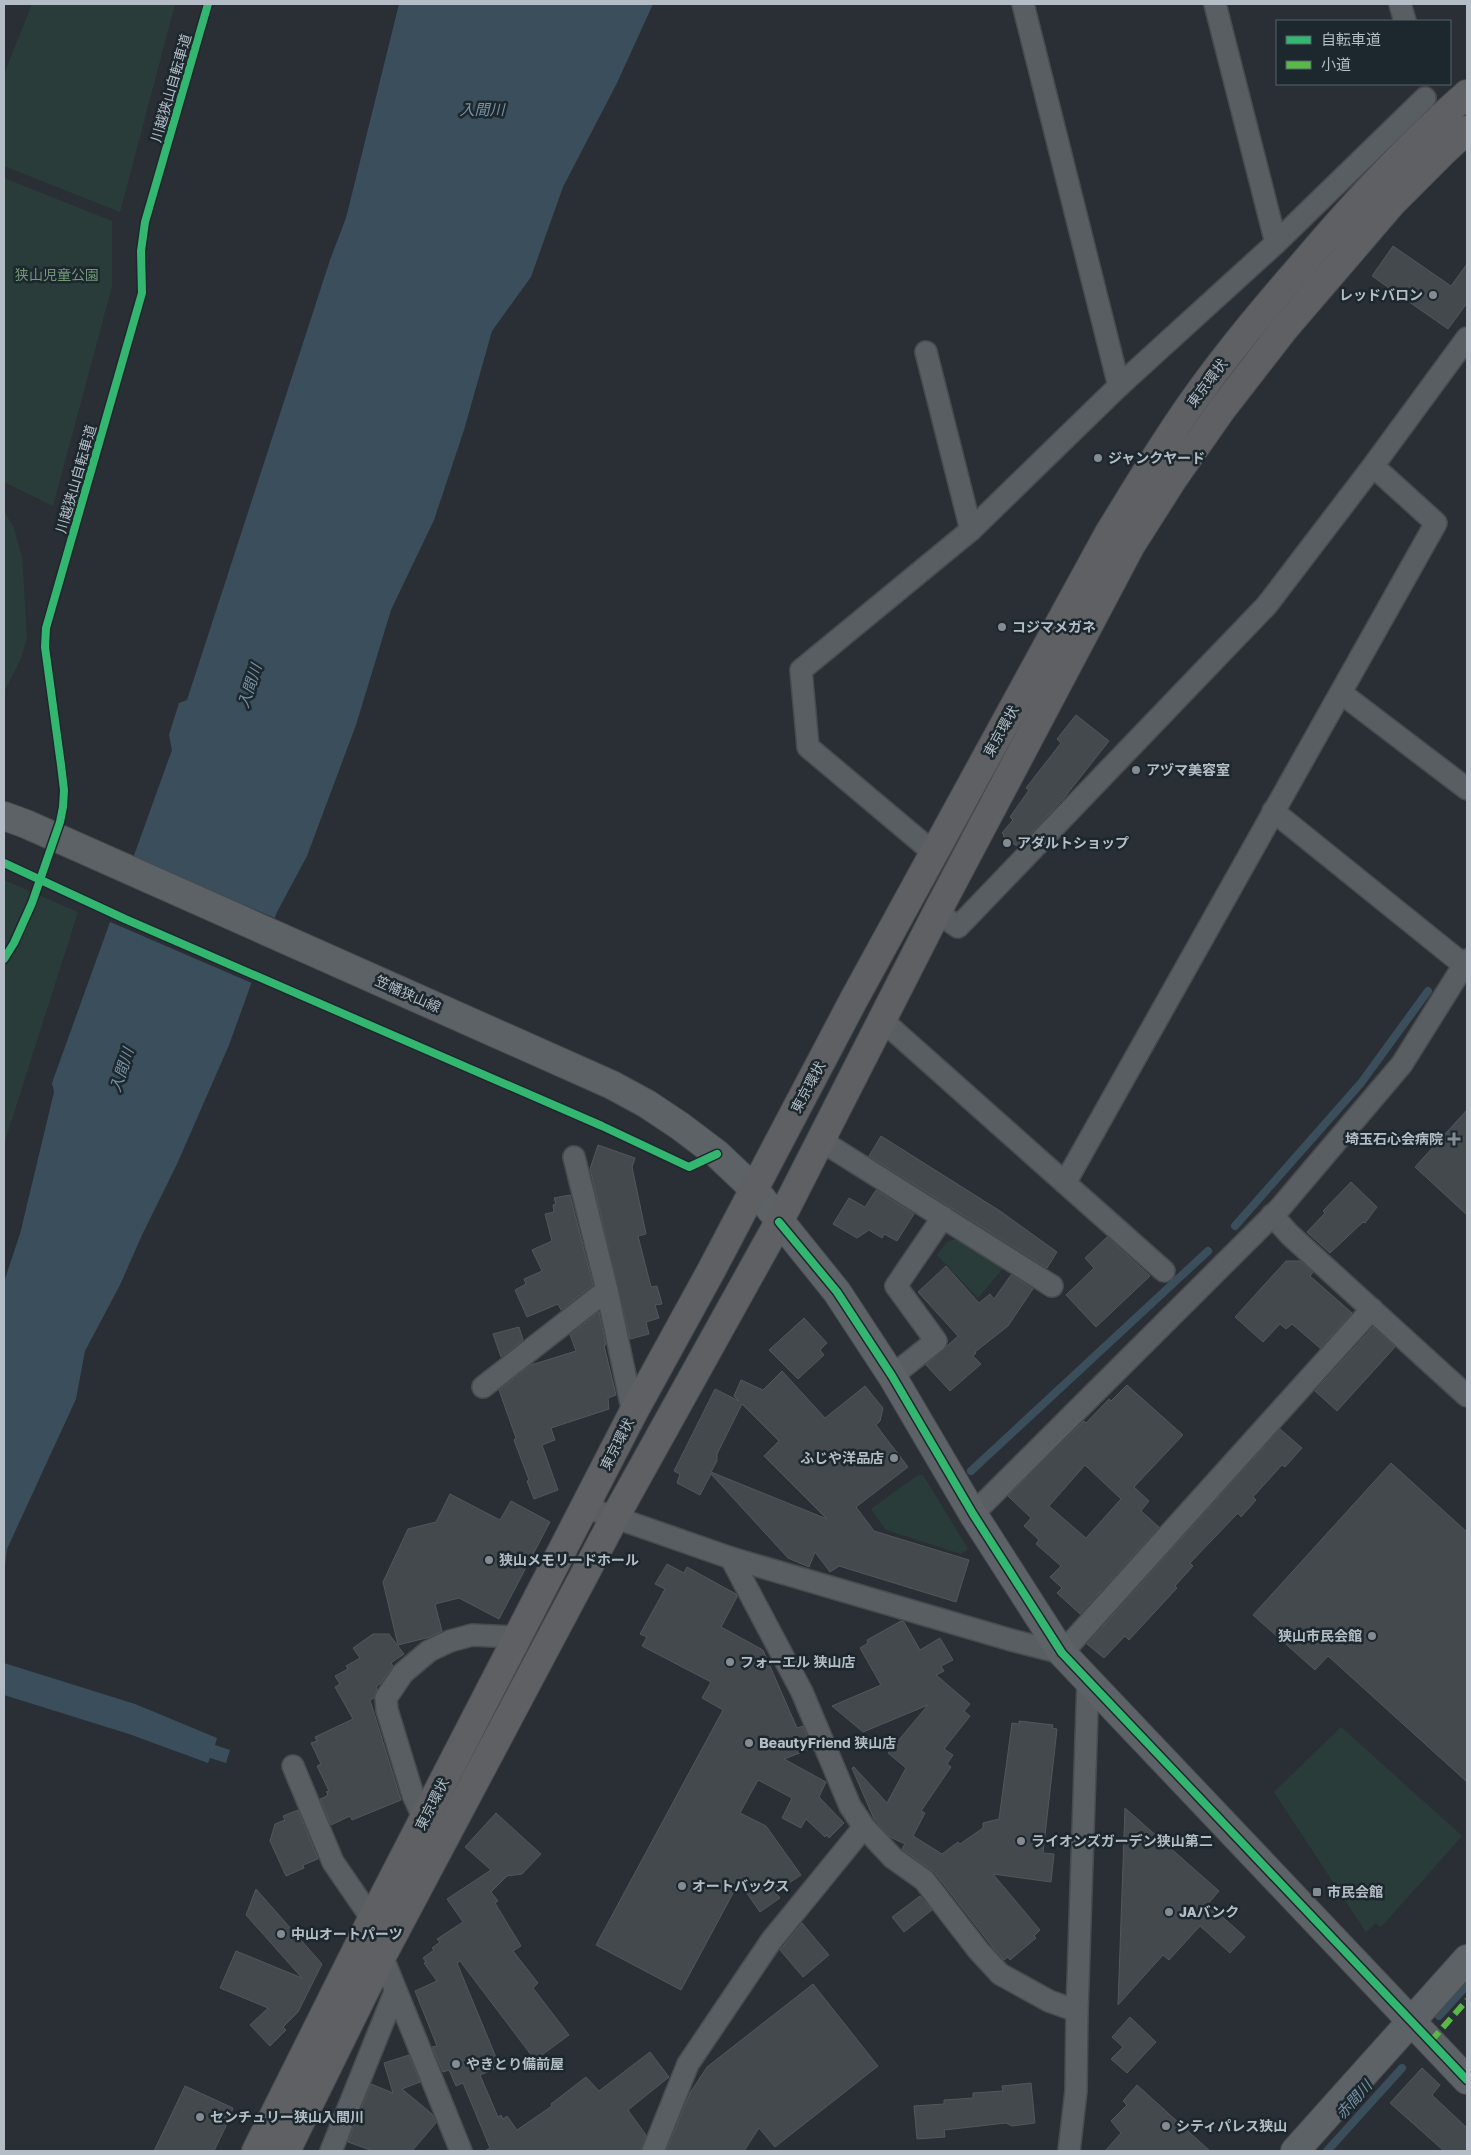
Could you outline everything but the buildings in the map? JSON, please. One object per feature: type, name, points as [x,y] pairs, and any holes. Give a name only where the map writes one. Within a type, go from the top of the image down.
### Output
[{"type":"highway","name":"東京環状","points":[[256,2151],[372,1919],[633,1413],[853,1001],[1109,533],[1151,463],[1199,392],[1265,308],[1326,236],[1432,125],[1467,94]]},
{"type":"highway","name":"東京環状","points":[[286,2151],[382,1956],[616,1516],[779,1222],[936,912],[1131,546],[1172,479],[1222,409],[1284,329],[1392,203],[1467,130]]},
{"type":"street","points":[[1023,4],[1119,386]]},
{"type":"street","points":[[1215,4],[1276,243]]},
{"type":"street","points":[[1400,4],[1405,20]]},
{"type":"street","points":[[934,852],[808,747],[801,670],[971,530],[1119,386],[1276,243],[1423,91]]},
{"type":"street","points":[[1423,91],[1432,125]]},
{"type":"street","points":[[936,912],[958,927],[1267,605],[1373,466],[1467,338]]},
{"type":"street","points":[[926,352],[971,530]]},
{"type":"street","points":[[1065,1183],[1436,523],[1373,466]]},
{"type":"street","points":[[1341,694],[1467,789]]},
{"type":"street","points":[[973,1514],[1272,1216],[1402,1064],[1465,962],[1274,812]]},
{"type":"street","name":"笠幡狭山線","points":[[15,820],[612,1085],[647,1104],[717,1154],[754,1189],[837,1292],[892,1376],[973,1514],[1062,1653],[1467,2080]]},
{"type":"street","points":[[882,1020],[1164,1271]]},
{"type":"street","points":[[820,1140],[1052,1286]]},
{"type":"street","points":[[574,1157],[607,1290],[633,1413]]},
{"type":"street","points":[[1272,1216],[1290,1235],[1467,1396]]},
{"type":"street","points":[[892,1376],[936,1341],[896,1286],[943,1217]]},
{"type":"street","points":[[483,1387],[607,1290]]},
{"type":"street","points":[[585,1507],[616,1516],[731,1558],[1010,1640],[1062,1653],[1372,1309]]},
{"type":"street","points":[[731,1558],[802,1692],[850,1806],[864,1827],[893,1858],[924,1880],[978,1950],[1000,1974],[1049,2001],[1077,2011]]},
{"type":"street","points":[[424,1819],[413,1795],[387,1710],[386,1698],[403,1673],[429,1651],[450,1640],[472,1635],[518,1637]]},
{"type":"street","points":[[1069,2151],[1076,2091],[1088,1680]]},
{"type":"street","points":[[294,1766],[333,1862],[372,1919]]},
{"type":"street","points":[[653,2151],[688,2064],[771,1941],[864,1827]]},
{"type":"street","points":[[382,1956],[461,2151]]},
{"type":"street","points":[[1295,2151],[1467,1959]]},
{"type":"street","points":[[331,2151],[395,1992]]},
{"type":"green space","points":[[32,4],[175,4],[120,212],[4,166],[4,74]]},
{"type":"green space","name":"狭山児童公園","points":[[4,178],[112,221],[112,286],[53,506],[4,482]]},
{"type":"green space","points":[[4,511],[14,528],[22,557],[27,638],[22,656],[4,692]]},
{"type":"green space","points":[[4,880],[78,912],[4,1144]]},
{"type":"green space","points":[[957,1239],[1004,1267],[978,1298],[937,1255],[948,1241]]},
{"type":"green space","points":[[918,1475],[923,1475],[968,1549],[961,1554],[886,1530],[871,1509]]},
{"type":"green space","points":[[1341,1727],[1462,1836],[1381,1927],[1375,1923],[1366,1932],[1274,1792]]},
{"type":"water","name":"入間川","points":[[399,4],[653,4],[617,83],[563,187],[531,277],[492,331],[464,430],[434,520],[391,610],[356,725],[307,856],[277,912],[229,1045],[177,1164],[120,1285],[85,1351],[76,1399],[7,1549],[4,1574],[4,1282],[20,1234],[54,1092],[52,1083],[172,750],[169,735],[179,703],[187,700],[330,260],[346,218]]},
{"type":"water","points":[[4,1663],[135,1704],[217,1738],[215,1745],[230,1750],[226,1763],[210,1758],[208,1763],[129,1734],[4,1695]]},
{"type":"pier","points":[[131,856],[277,919],[254,984],[108,921]]},
{"type":"waterway","points":[[1235,1226],[1361,1083],[1428,991]]},
{"type":"waterway","points":[[971,1471],[1208,1251]]},
{"type":"waterway","name":"赤間川","points":[[1439,2016],[1467,1985]]},
{"type":"waterway","name":"赤間川","points":[[1327,2151],[1402,2068]]},
{"type":"marked path","points":[[1431,2041],[1467,2000]]},
{"type":"cycle path","name":"川越狭山自転車道","points":[[4,959],[14,943],[32,903],[60,822],[63,807],[64,790],[45,647],[46,628],[142,293],[141,251],[145,222],[208,4]]},
{"type":"cycle path","points":[[4,863],[125,919],[602,1126],[689,1167],[717,1154]]},
{"type":"cycle path","points":[[779,1222],[837,1292],[892,1376],[973,1514],[1062,1653],[1467,2080]]},
{"type":"place","name":"レッドバロン","points":[[1433,295]]},
{"type":"place","name":"ジャンクヤード","points":[[1098,458]]},
{"type":"place","name":"コジマメガネ","points":[[1002,627]]},
{"type":"place","name":"アヅマ美容室","points":[[1136,770]]},
{"type":"place","name":"アダルトショップ","points":[[1007,843]]},
{"type":"place","name":"埼玉石心会病院","points":[[1454,1139]]},
{"type":"place","name":"ふじや洋品店","points":[[894,1458]]},
{"type":"place","name":"狭山メモリードホール","points":[[489,1560]]},
{"type":"place","name":"狭山市民会館","points":[[1372,1636]]},
{"type":"place","name":"フォーエル 狭山店","points":[[730,1662]]},
{"type":"place","name":"BeautyFriend 狭山店","points":[[749,1743]]},
{"type":"place","name":"ライオンズガーデン狭山第二","points":[[1021,1841]]},
{"type":"place","name":"オートバックス","points":[[682,1886]]},
{"type":"place","name":"市民会館","points":[[1317,1892]]},
{"type":"place","name":"JAバンク","points":[[1169,1912]]},
{"type":"place","name":"中山オートパーツ","points":[[281,1934]]},
{"type":"place","name":"やきとり備前屋","points":[[456,2064]]},
{"type":"place","name":"センチュリー狭山入間川","points":[[200,2117]]},
{"type":"place","name":"シティパレス狭山","points":[[1166,2126]]}]
